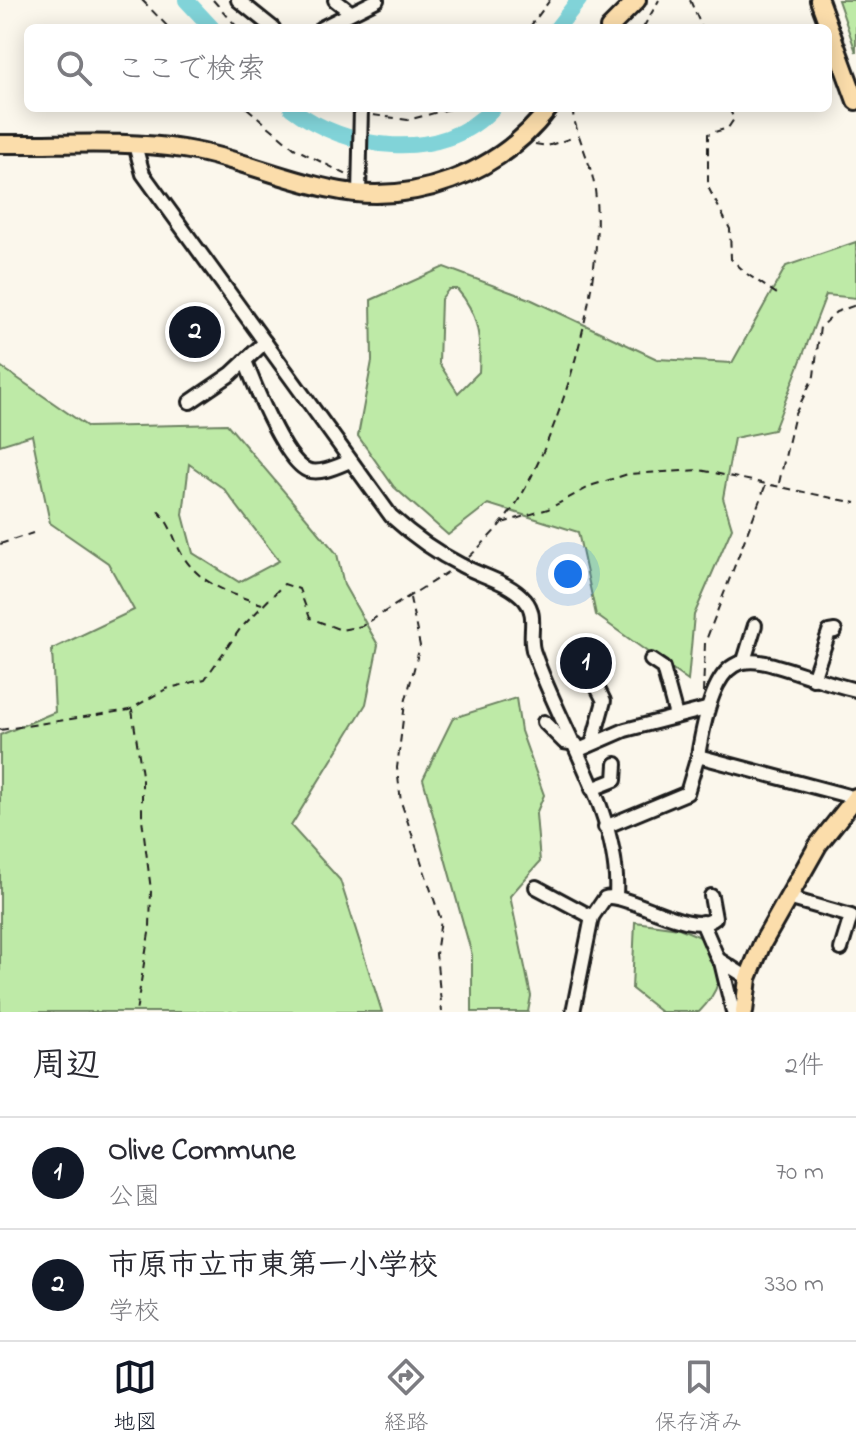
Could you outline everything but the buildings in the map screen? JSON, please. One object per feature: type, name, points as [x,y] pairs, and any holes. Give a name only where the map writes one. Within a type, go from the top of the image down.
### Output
[{"type":"main road","points":[[613,24],[637,0]]},
{"type":"main road","points":[[819,0],[828,24]]},
{"type":"main road","points":[[832,35],[856,101]]},
{"type":"main road","points":[[0,144],[135,145],[209,154],[330,189],[357,182],[404,192],[457,178],[497,157],[545,112]]},
{"type":"main road","points":[[744,1012],[748,978],[788,898],[824,835],[856,798]]},
{"type":"street","points":[[238,0],[268,24]]},
{"type":"street","points":[[335,0],[349,11]]},
{"type":"street","points":[[328,24],[377,0]]},
{"type":"street","points":[[357,182],[362,112]]},
{"type":"street","points":[[135,145],[143,174],[391,516],[416,537],[459,565],[518,593],[529,604],[534,623],[532,650],[577,747],[592,789],[617,875],[616,895]]},
{"type":"street","points":[[190,402],[208,392],[265,342]]},
{"type":"street","points":[[245,361],[274,428],[303,467],[315,471],[350,461]]},
{"type":"street","points":[[744,661],[755,625]]},
{"type":"street","points":[[813,679],[829,632],[835,631]]},
{"type":"street","points":[[651,660],[663,668],[676,716]]},
{"type":"street","points":[[605,827],[687,793],[698,756],[706,709],[723,673],[744,661],[768,662],[813,679],[856,690]]},
{"type":"street","points":[[593,741],[604,701],[597,687]]},
{"type":"street","points":[[544,722],[564,742],[577,747],[706,709]]},
{"type":"street","points":[[698,756],[856,798]]},
{"type":"street","points":[[592,789],[615,780],[616,764]]},
{"type":"street","points":[[536,887],[592,917]]},
{"type":"street","points":[[573,1012],[592,917],[605,898],[616,895],[646,910],[709,920]]},
{"type":"street","points":[[711,896],[709,920],[733,1012]]},
{"type":"street","points":[[788,898],[851,916],[841,949]]},
{"type":"street","points":[[721,962],[748,978]]},
{"type":"path","points":[[142,0],[165,24]]},
{"type":"path","points":[[213,0],[234,24]]},
{"type":"path","points":[[532,24],[550,0]]},
{"type":"path","points":[[645,24],[659,0]]},
{"type":"path","points":[[690,0],[700,24]]},
{"type":"path","points":[[252,112],[294,148],[357,182]]},
{"type":"path","points":[[371,112],[408,120],[438,112]]},
{"type":"path","points":[[0,730],[131,709],[166,689],[205,679],[236,634],[279,586],[292,584],[302,595],[310,618],[341,630],[362,626],[459,565],[500,523],[520,498],[556,414],[589,300],[596,235],[595,191],[589,160],[576,136],[573,112]]},
{"type":"path","points":[[731,112],[734,119],[728,128],[708,134],[708,187],[730,229],[731,259],[777,294]]},
{"type":"path","points":[[523,136],[547,146],[576,136]]},
{"type":"path","points":[[779,485],[795,414],[814,376],[820,327],[836,312],[856,305]]},
{"type":"path","points":[[500,523],[548,509],[593,485],[628,474],[700,470],[856,503]]},
{"type":"path","points":[[706,709],[701,675],[705,643],[766,483]]},
{"type":"path","points":[[158,511],[166,519],[181,552],[198,575],[220,590],[263,604]]},
{"type":"path","points":[[0,544],[33,533]]},
{"type":"path","points":[[409,597],[420,646],[405,703],[397,768],[401,802],[441,920],[437,986],[442,1012]]},
{"type":"path","points":[[131,709],[142,775],[142,819],[151,890],[150,927],[136,1012]]},
{"type":"green space","points":[[838,0],[856,0],[856,52]]},
{"type":"green space","points":[[856,242],[856,298],[826,295],[774,430],[734,438],[723,498],[732,528],[694,615],[688,681],[596,615],[578,532],[488,504],[448,535],[394,487],[358,436],[372,361],[371,300],[444,267],[532,300],[657,359],[732,363],[786,266]],"holes":[[[449,289],[457,289],[474,318],[480,349],[479,372],[458,393],[439,363],[441,299]]]},
{"type":"green space","points":[[0,366],[88,427],[227,424],[337,554],[344,585],[378,645],[366,704],[291,826],[340,880],[382,1012],[0,1012],[0,735],[55,712],[52,649],[134,610],[108,563],[50,523],[32,435],[0,445]],"holes":[[[189,464],[224,489],[279,561],[239,582],[193,553],[183,515]]]},
{"type":"green space","points":[[516,698],[521,731],[544,795],[536,814],[540,862],[510,896],[531,996],[528,1012],[472,1012],[472,955],[423,779],[453,718]]},
{"type":"green space","points":[[635,922],[679,928],[719,945],[721,965],[716,989],[699,1012],[661,1012],[632,989]]},
{"type":"waterway","points":[[186,0],[208,24]]},
{"type":"waterway","points":[[560,24],[579,0]]},
{"type":"waterway","points":[[297,112],[338,134],[393,145],[421,144],[447,138],[472,126],[488,112]]},
{"type":"place","name":"市原市立市東第一小学校","points":[[195,332]]},
{"type":"place","name":"Olive Commune","points":[[586,663]]}]
